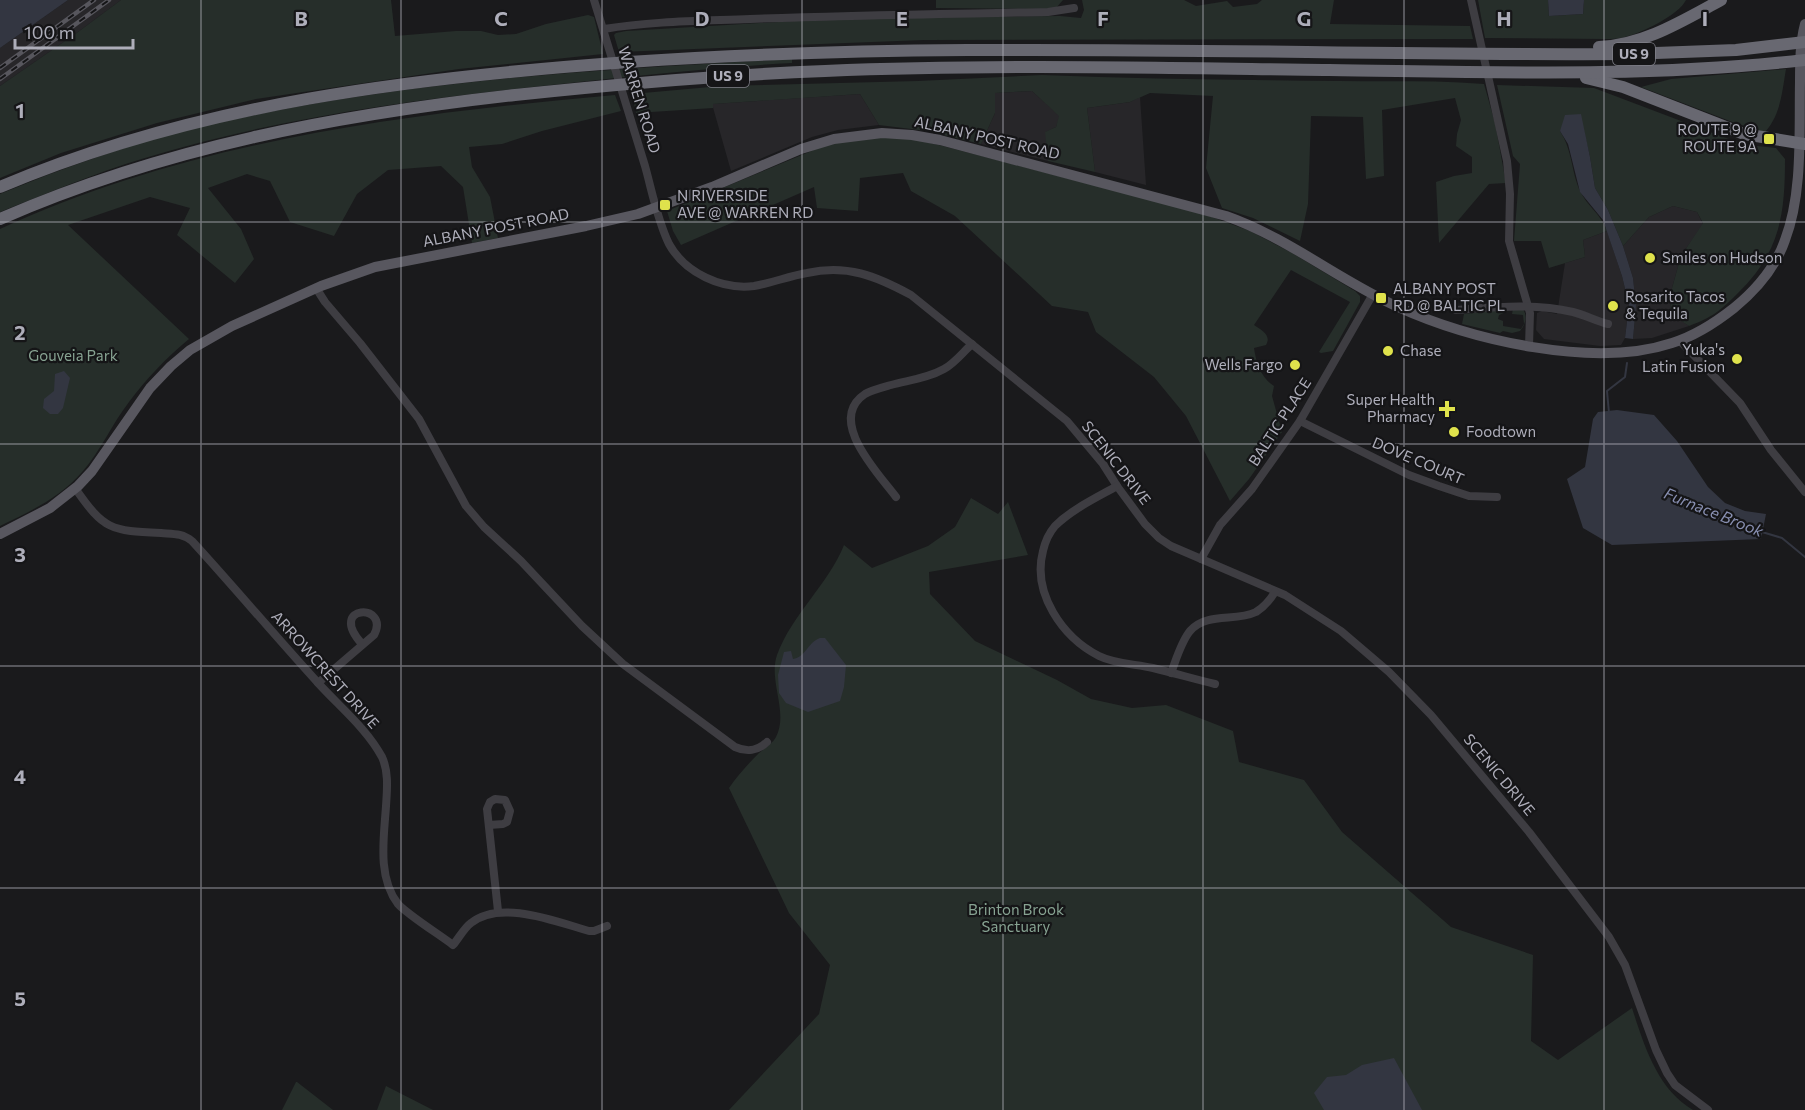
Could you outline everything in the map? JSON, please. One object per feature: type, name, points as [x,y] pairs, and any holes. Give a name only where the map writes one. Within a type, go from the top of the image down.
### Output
[{"type":"highway","points":[[1496,54],[1574,50],[1627,44],[1660,32],[1721,0]]},
{"type":"highway","name":"US 9","points":[[0,187],[133,139],[231,114],[358,91],[530,70],[659,60],[831,52],[1069,50],[1629,54],[1736,50],[1805,42]]},
{"type":"highway","name":"US 9","points":[[0,219],[104,177],[228,142],[313,124],[568,89],[669,80],[828,70],[1081,67],[1500,72],[1666,71],[1805,60]]},
{"type":"highway","points":[[1500,72],[1582,77],[1604,81],[1733,131],[1802,144]]},
{"type":"main road","name":"ALBANY POST ROAD","points":[[0,534],[50,508],[75,488],[92,471],[150,388],[179,359],[215,334],[316,288],[375,267],[586,226],[656,208],[824,141],[874,133],[912,135],[987,152],[1226,216],[1267,233],[1372,294],[1420,316],[1456,328],[1529,346],[1564,350],[1622,353],[1680,341],[1706,328],[1743,300],[1764,277],[1785,240],[1801,177],[1801,46],[1805,24]]},
{"type":"street","name":"WARREN ROAD","points":[[594,0],[656,208]]},
{"type":"street","points":[[1471,0],[1508,166],[1510,245],[1531,320],[1529,346]]},
{"type":"street","points":[[604,29],[737,20],[1048,12],[1074,8]]},
{"type":"street","name":"SCENIC DRIVE","points":[[656,208],[670,245],[690,268],[709,279],[728,286],[742,287],[770,283],[807,272],[831,269],[860,272],[890,283],[911,295],[1066,422],[1103,464],[1145,524],[1159,538],[1171,546],[1285,595],[1341,631],[1389,672],[1431,715],[1529,832],[1610,937],[1625,965],[1656,1050],[1667,1073],[1675,1084],[1708,1110]]},
{"type":"street","points":[[316,288],[419,419],[466,506],[582,626],[623,664],[735,747],[741,750],[756,749],[767,742]]},
{"type":"street","name":"BALTIC PLACE","points":[[1201,559],[1220,525],[1252,489],[1300,422],[1372,294]]},
{"type":"street","points":[[1456,310],[1508,305],[1528,306],[1570,312],[1608,324]]},
{"type":"street","points":[[1680,341],[1740,403],[1771,450],[1805,492]]},
{"type":"street","points":[[896,496],[860,450],[851,429],[851,410],[864,394],[890,385],[928,377],[947,368],[972,344]]},
{"type":"street","name":"DOVE COURT","points":[[1300,422],[1409,475],[1469,496],[1497,497]]},
{"type":"street","points":[[1117,486],[1071,513],[1054,528],[1042,554],[1041,585],[1046,600],[1056,617],[1081,645],[1101,657],[1215,684]]},
{"type":"street","name":"ARROWCREST DRIVE","points":[[75,488],[89,510],[105,524],[127,532],[180,534],[192,541],[361,728],[381,757],[386,770],[383,850],[385,872],[389,886],[399,904],[453,945],[471,922],[498,911]]},
{"type":"street","points":[[1171,673],[1188,633],[1196,625],[1225,617],[1245,616],[1257,611],[1275,592]]},
{"type":"street","points":[[318,683],[362,644]]},
{"type":"street","points":[[489,825],[498,911],[530,915],[589,931],[607,926]]},
{"type":"shaded area","points":[[68,0],[121,0],[0,86],[0,48]]},
{"type":"shaded area","points":[[1032,91],[1060,116],[1056,127],[1046,132],[1048,161],[981,144],[995,113],[995,93]]},
{"type":"shaded area","points":[[860,94],[879,125],[838,130],[812,137],[731,171],[712,104]]},
{"type":"shaded area","points":[[1140,97],[1146,185],[1095,172],[1087,108],[1130,102]]},
{"type":"shaded area","points":[[1673,206],[1697,212],[1703,224],[1681,256],[1672,288],[1670,313],[1689,326],[1652,338],[1633,339],[1636,306],[1633,278],[1623,246],[1649,217]]},
{"type":"shaded area","points":[[1607,231],[1629,305],[1625,338],[1621,345],[1600,346],[1544,339],[1536,330],[1537,313],[1542,311],[1557,314],[1565,263],[1585,257],[1583,240]]},
{"type":"green space","points":[[121,0],[391,0],[395,36],[456,31],[481,31],[498,35],[516,34],[546,24],[588,15],[594,17],[603,54],[459,69],[256,99],[157,123],[61,153],[0,178],[0,86]]},
{"type":"green space","points":[[936,0],[1063,0],[1056,8],[1049,9],[936,8]]},
{"type":"green space","points":[[1082,0],[1184,0],[1196,6],[1227,1],[1233,7],[1257,4],[1262,0],[1334,0],[1330,24],[1470,26],[1473,39],[924,40],[619,52],[614,35],[626,31],[795,21],[950,17],[1060,16],[1081,18],[1084,10]]},
{"type":"green space","points":[[1478,0],[1548,0],[1549,16],[1583,14],[1584,0],[1686,0],[1676,12],[1640,32],[1617,39],[1605,39],[1485,38]]},
{"type":"green space","points":[[792,59],[792,63],[463,95],[302,120],[197,143],[145,158],[0,212],[0,194],[47,175],[168,135],[264,113],[329,101],[461,83],[593,71]]},
{"type":"green space","points":[[1786,69],[1778,110],[1765,132],[1641,87],[1671,79]]},
{"type":"green space","points":[[1042,75],[1484,84],[1495,123],[1506,183],[1489,184],[1439,243],[1436,182],[1472,173],[1472,157],[1456,146],[1461,120],[1455,98],[1382,110],[1384,176],[1366,179],[1363,117],[1311,116],[1308,204],[1300,241],[1253,218],[1222,208],[1206,168],[1213,96],[1150,93],[1130,102],[1087,108],[1095,172],[1048,161],[1045,132],[1056,127],[1059,116],[1032,91],[995,93],[995,113],[981,144],[927,131],[879,125],[860,94],[713,104],[713,108],[636,113],[632,94],[721,86]]},
{"type":"green space","points":[[1497,85],[1594,88],[1726,138],[1748,145],[1776,148],[1785,159],[1784,198],[1777,232],[1763,263],[1738,293],[1710,316],[1689,326],[1670,314],[1672,288],[1681,256],[1703,223],[1697,212],[1673,206],[1649,217],[1623,246],[1608,210],[1595,188],[1580,114],[1560,131],[1567,146],[1580,191],[1607,231],[1583,240],[1585,257],[1549,268],[1541,241],[1514,241],[1520,164],[1513,156]]},
{"type":"green space","name":"Gouveia Park","points":[[615,95],[621,111],[542,131],[502,144],[469,147],[472,167],[490,197],[498,238],[472,243],[463,187],[441,166],[388,170],[357,194],[334,236],[290,222],[270,181],[247,174],[208,188],[241,229],[254,259],[235,283],[177,235],[190,208],[150,197],[68,225],[189,339],[157,369],[136,393],[89,463],[74,480],[45,503],[0,526],[0,229],[73,198],[148,173],[224,152],[379,122],[457,111]]},
{"type":"green space","points":[[876,137],[912,139],[939,145],[1201,213],[1250,231],[1292,253],[1355,291],[1360,296],[1360,302],[1333,351],[1321,353],[1319,352],[1350,302],[1291,270],[1254,325],[1268,338],[1266,345],[1254,348],[1260,369],[1269,383],[1274,386],[1272,396],[1282,432],[1249,479],[1230,501],[1186,416],[1154,377],[1096,332],[1088,312],[1052,306],[955,216],[911,191],[903,173],[860,178],[858,211],[817,208],[814,187],[681,245],[673,231],[667,211],[821,147]]},
{"type":"green space","points":[[1513,309],[1523,309],[1524,324],[1523,315],[1512,314]]},
{"type":"green space","points":[[1502,310],[1504,313],[1499,315],[1498,319],[1503,321],[1503,326],[1521,329],[1523,325],[1520,331],[1500,333],[1462,324],[1464,314]]},
{"type":"green space","name":"Brinton Brook Sanctuary","points":[[971,498],[998,514],[1008,502],[1028,555],[929,572],[930,594],[975,641],[1091,699],[1132,708],[1166,705],[1233,731],[1239,762],[1304,780],[1342,832],[1451,927],[1533,955],[1531,1041],[1558,1060],[1632,1008],[1647,1051],[1661,1078],[1681,1101],[1693,1110],[729,1110],[819,1014],[830,965],[789,913],[729,788],[747,765],[776,737],[780,717],[775,675],[777,655],[792,626],[829,573],[844,545],[872,568],[928,546],[955,527]]},
{"type":"green space","points":[[297,1082],[333,1110],[282,1110]]},
{"type":"green space","points":[[386,1086],[433,1110],[377,1110]]},
{"type":"water","points":[[0,0],[68,0],[0,48]]},
{"type":"water","points":[[1548,0],[1584,0],[1583,14],[1549,16]]},
{"type":"water","points":[[1581,114],[1595,188],[1608,210],[1633,278],[1636,306],[1633,339],[1625,338],[1629,305],[1603,220],[1580,192],[1568,144],[1560,131],[1565,115]]},
{"type":"water","points":[[64,371],[70,378],[63,408],[58,414],[50,414],[43,408],[44,399],[54,391],[55,374]]},
{"type":"water","points":[[1617,410],[1654,415],[1677,441],[1708,487],[1725,503],[1745,511],[1766,514],[1761,539],[1612,545],[1583,528],[1567,479],[1585,467],[1593,419],[1598,412]]},
{"type":"water","points":[[820,638],[825,638],[846,665],[844,687],[840,701],[808,712],[786,703],[779,693],[778,675],[784,652],[791,651],[793,659],[797,658]]},
{"type":"water","points":[[1394,1058],[1422,1110],[1324,1110],[1314,1093],[1327,1077],[1346,1075],[1362,1065]]},
{"type":"waterway","name":"Furnace Brook","points":[[1609,413],[1607,391],[1625,377],[1627,363]]},
{"type":"waterway","name":"Furnace Brook","points":[[1762,532],[1782,538],[1805,557]]},
{"type":"railway","points":[[0,68],[94,0]]},
{"type":"railway","points":[[0,79],[109,0]]},
{"type":"place","name":"ROUTE 9 @ ROUTE 9A","points":[[1769,139]]},
{"type":"place","name":"N RIVERSIDE AVE @ WARREN RD","points":[[665,205]]},
{"type":"place","name":"Smiles on Hudson","points":[[1650,258]]},
{"type":"place","name":"ALBANY POST RD @ BALTIC PL","points":[[1381,298]]},
{"type":"place","name":"Rosarito Tacos & Tequila","points":[[1613,306]]},
{"type":"place","name":"Chase","points":[[1388,351]]},
{"type":"place","name":"Yuka's Latin Fusion","points":[[1737,359]]},
{"type":"place","name":"Wells Fargo","points":[[1295,365]]},
{"type":"place","name":"Super Health Pharmacy","points":[[1447,409]]},
{"type":"place","name":"Foodtown","points":[[1454,432]]}]
